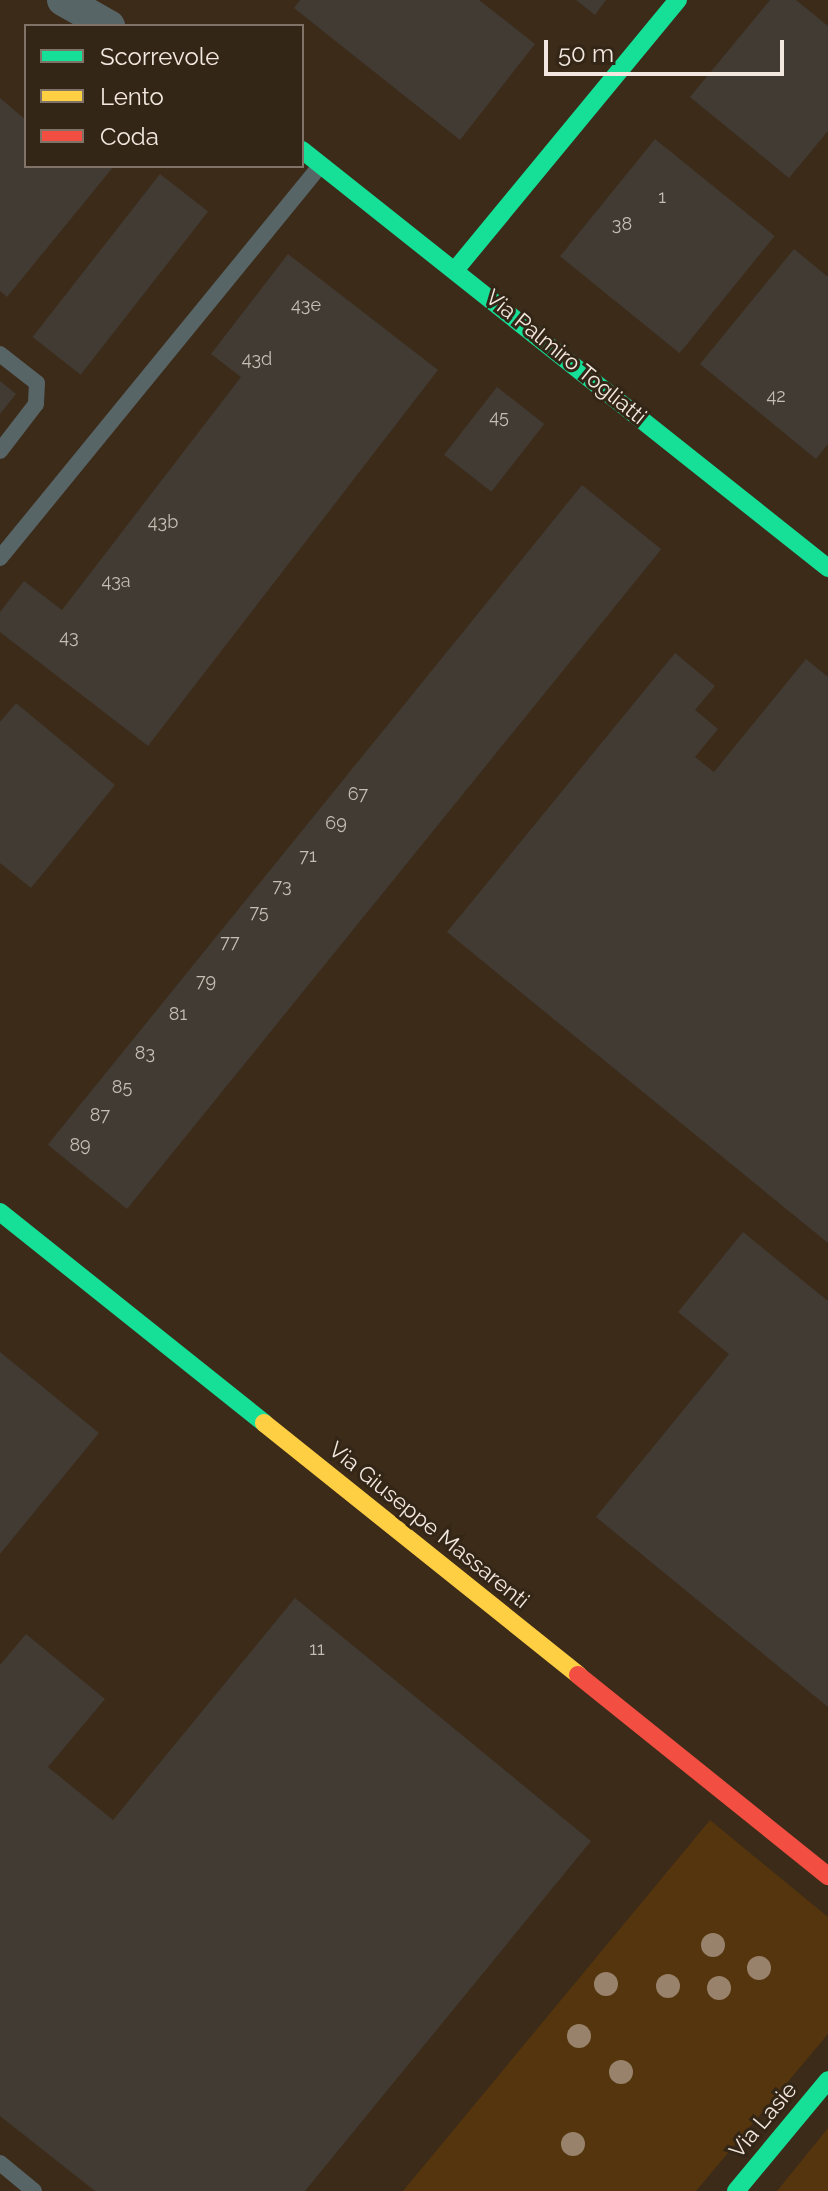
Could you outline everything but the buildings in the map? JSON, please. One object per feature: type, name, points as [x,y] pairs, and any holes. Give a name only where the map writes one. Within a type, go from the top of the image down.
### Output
[{"type":"street","points":[[63,0],[105,24]]},
{"type":"street","points":[[456,269],[678,0]]},
{"type":"street","name":"Via Palmiro Togliatti","points":[[304,152],[827,565]]},
{"type":"street","name":"Via Giuseppe Massarenti","points":[[0,1212],[828,1876]]},
{"type":"street","name":"Via Lasie","points":[[736,2191],[828,2080]]},
{"type":"lane","points":[[0,558],[321,165]]},
{"type":"lane","points":[[0,354],[37,383],[36,404],[0,451]]},
{"type":"lane","points":[[0,2163],[34,2191]]},
{"type":"shaded area","points":[[0,0],[828,0],[828,2191],[0,2191]]},
{"type":"shaded area","points":[[710,1820],[828,1917],[828,2034],[696,2191],[403,2191]]},
{"type":"shaded area","points":[[828,2128],[828,2191],[777,2191]]},
{"type":"traffic: fast","points":[[456,269],[678,0]]},
{"type":"traffic: fast","points":[[304,152],[828,568]]},
{"type":"traffic: fast","points":[[0,1212],[264,1423]]},
{"type":"traffic: fast","points":[[736,2191],[828,2080]]},
{"type":"traffic: slow","points":[[264,1423],[578,1675]]},
{"type":"traffic: jam","points":[[578,1675],[828,1876]]}]
